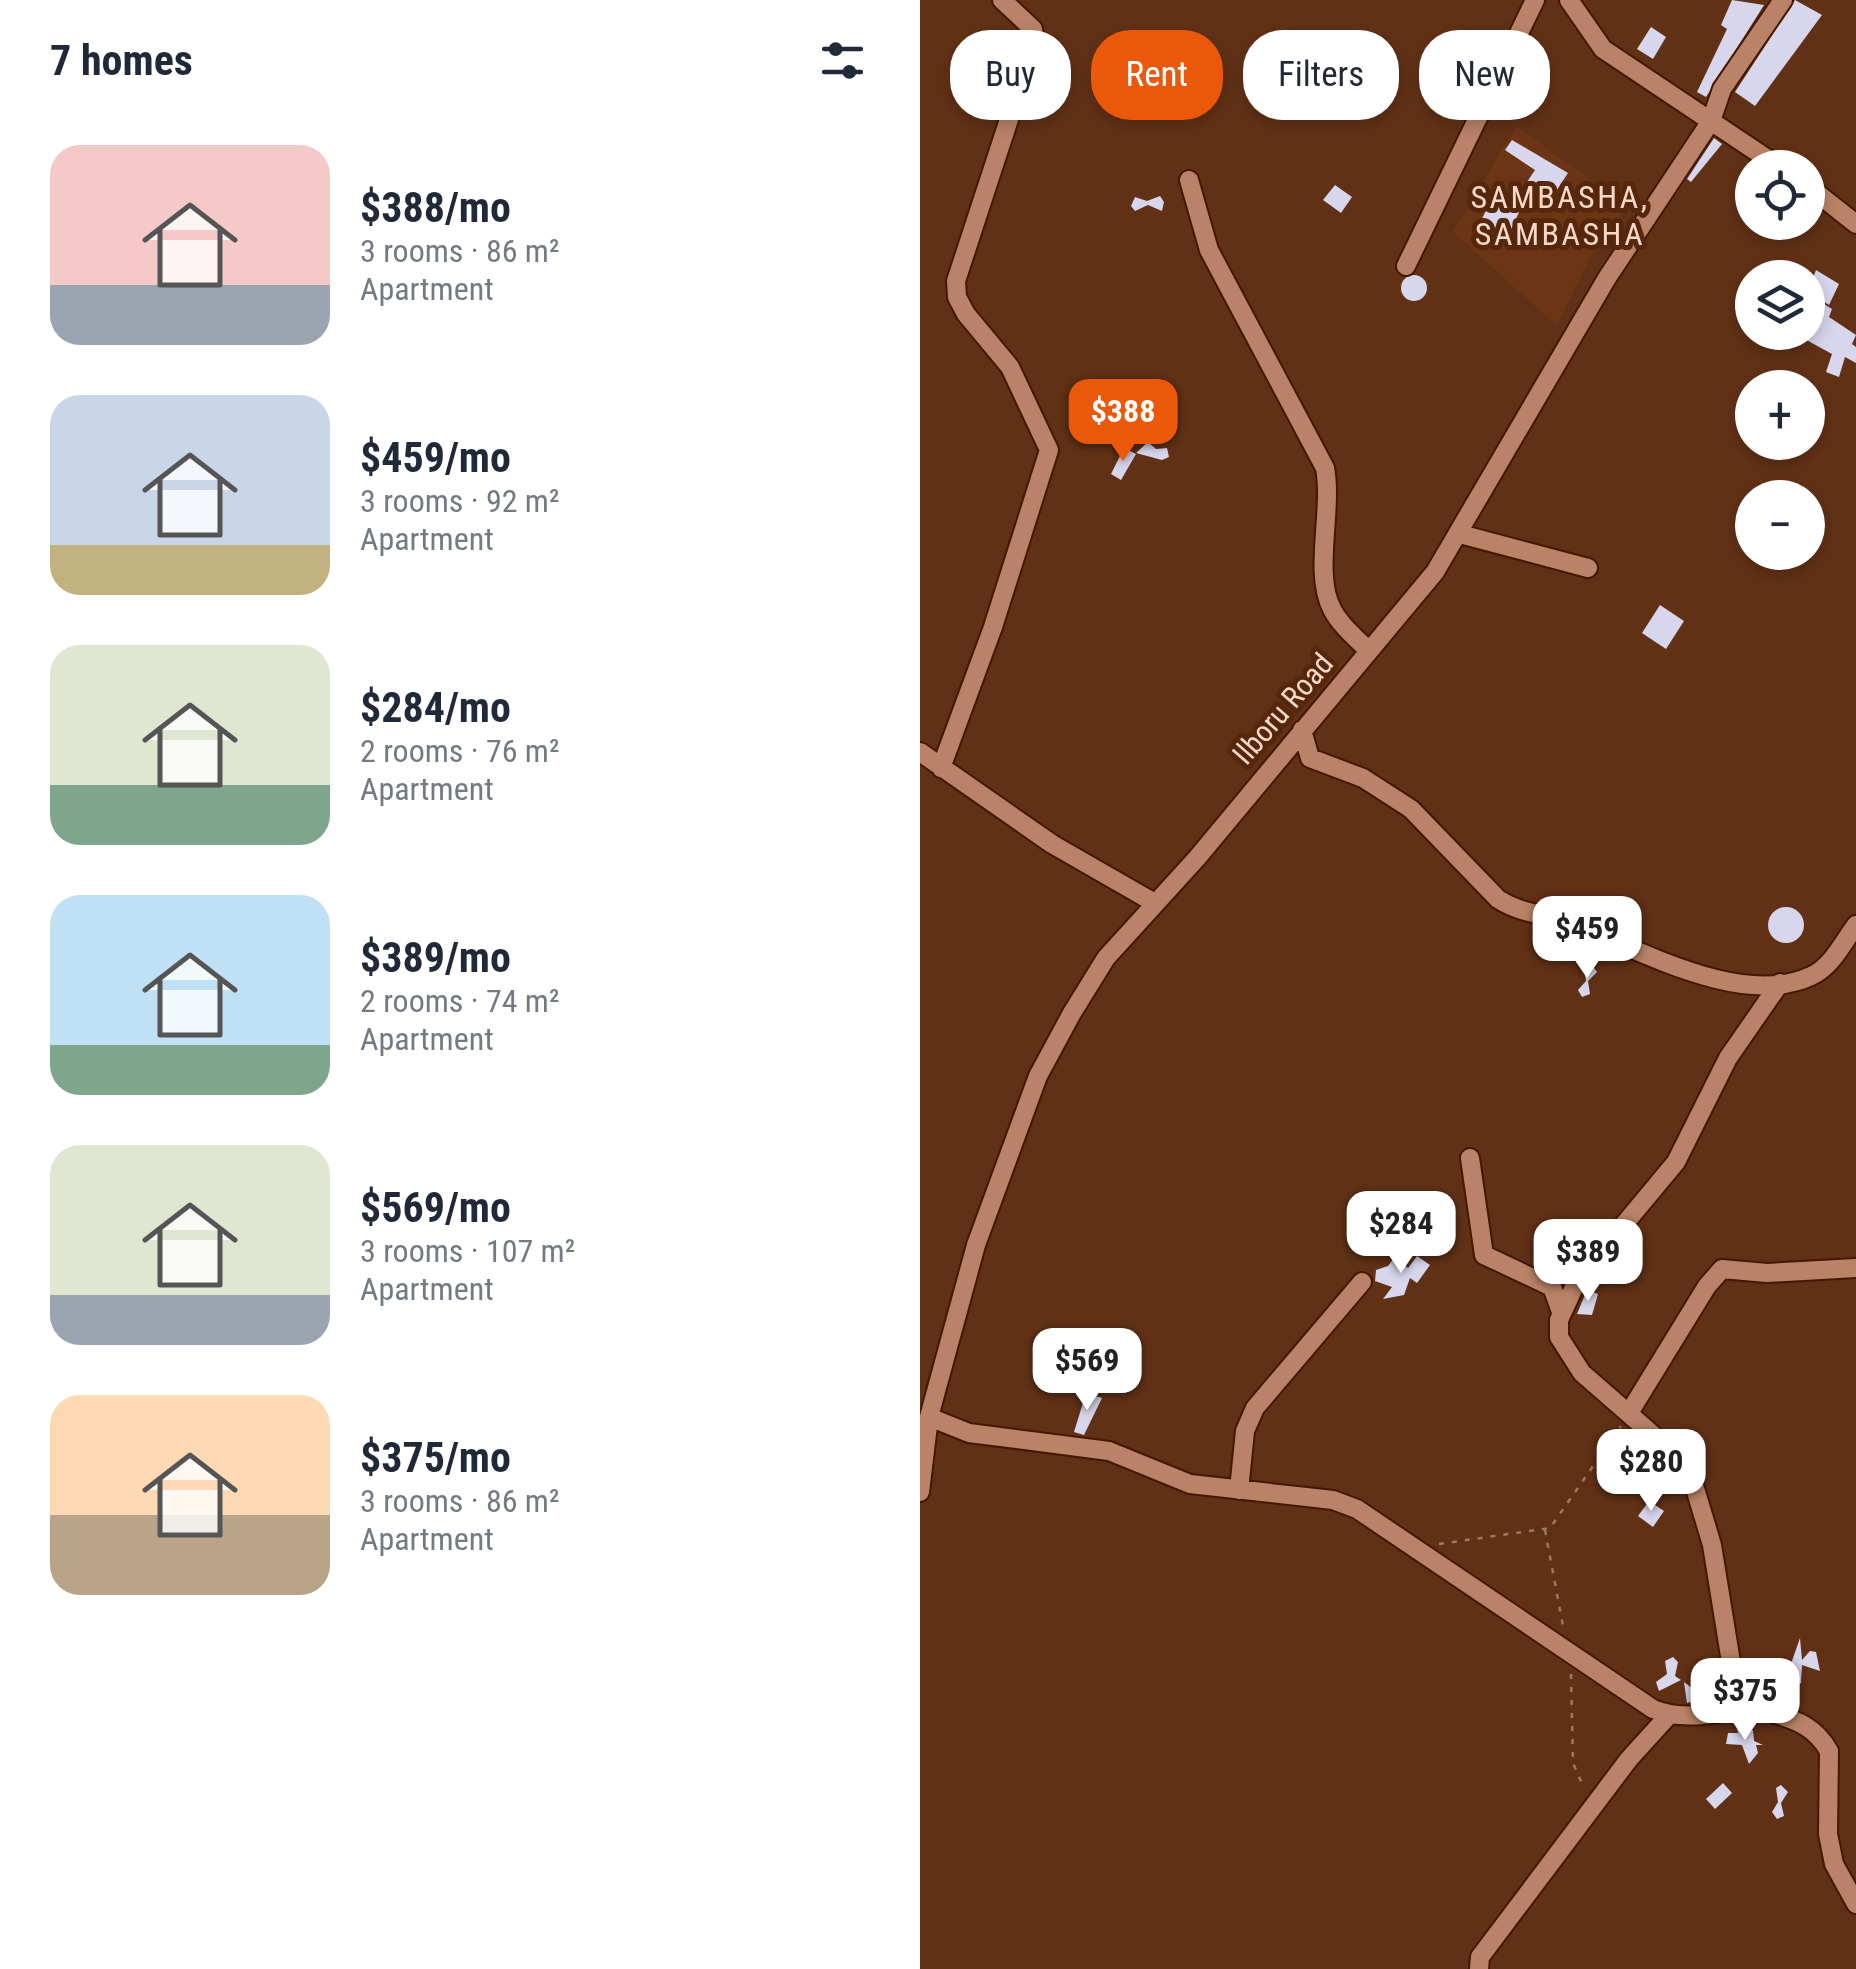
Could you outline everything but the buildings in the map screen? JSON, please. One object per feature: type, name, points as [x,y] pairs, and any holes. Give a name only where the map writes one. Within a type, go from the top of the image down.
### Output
[{"type":"street","points":[[941,768],[993,627],[1049,450],[1010,367],[957,297],[956,281],[1035,40],[1033,29],[1002,0]]},
{"type":"street","points":[[1406,266],[1535,0]]},
{"type":"street","points":[[1569,0],[1603,48],[1755,150]]},
{"type":"street","name":"Ilboru Road","points":[[920,1492],[929,1417],[976,1245],[1038,1076],[1106,958],[1196,858],[1435,572],[1607,278],[1712,121],[1722,89],[1783,0]]},
{"type":"street","points":[[1189,180],[1208,250],[1325,468],[1330,502],[1326,594],[1332,610],[1369,651]]},
{"type":"street","points":[[1825,199],[1856,224]]},
{"type":"street","points":[[1460,534],[1588,568]]},
{"type":"street","points":[[1302,730],[1310,758],[1363,778],[1398,800],[1512,908],[1563,920],[1684,970],[1780,983],[1820,971],[1856,924]]},
{"type":"street","points":[[920,752],[1052,844],[1153,902]]},
{"type":"street","points":[[1561,1312],[1577,1281],[1676,1162],[1728,1058],[1780,983]]},
{"type":"street","points":[[1470,1158],[1484,1255],[1552,1288],[1561,1312],[1560,1337],[1582,1373],[1660,1440],[1694,1485],[1716,1564],[1736,1693],[1754,1706],[1802,1722],[1829,1751],[1828,1834],[1834,1864],[1856,1904]]},
{"type":"street","points":[[1629,1412],[1707,1286],[1722,1269],[1767,1273],[1856,1268]]},
{"type":"street","points":[[1238,1490],[1245,1431],[1255,1408],[1362,1282]]},
{"type":"street","points":[[929,1417],[956,1431],[1109,1450],[1190,1484],[1333,1500],[1357,1509],[1568,1653],[1669,1715],[1697,1716],[1754,1706]]},
{"type":"street","points":[[1479,1969],[1480,1957],[1594,1806],[1669,1715]]},
{"type":"path","points":[[1412,1545],[1546,1530],[1567,1509],[1629,1412]]},
{"type":"path","points":[[1546,1530],[1574,1701],[1573,1763],[1594,1806]]},
{"type":"shaded area","points":[[1516,126],[1628,207],[1589,260],[1557,326],[1453,232]]},
{"type":"district","name":"SAMBASHA, SAMBASHA","points":[[1560,216]]}]
